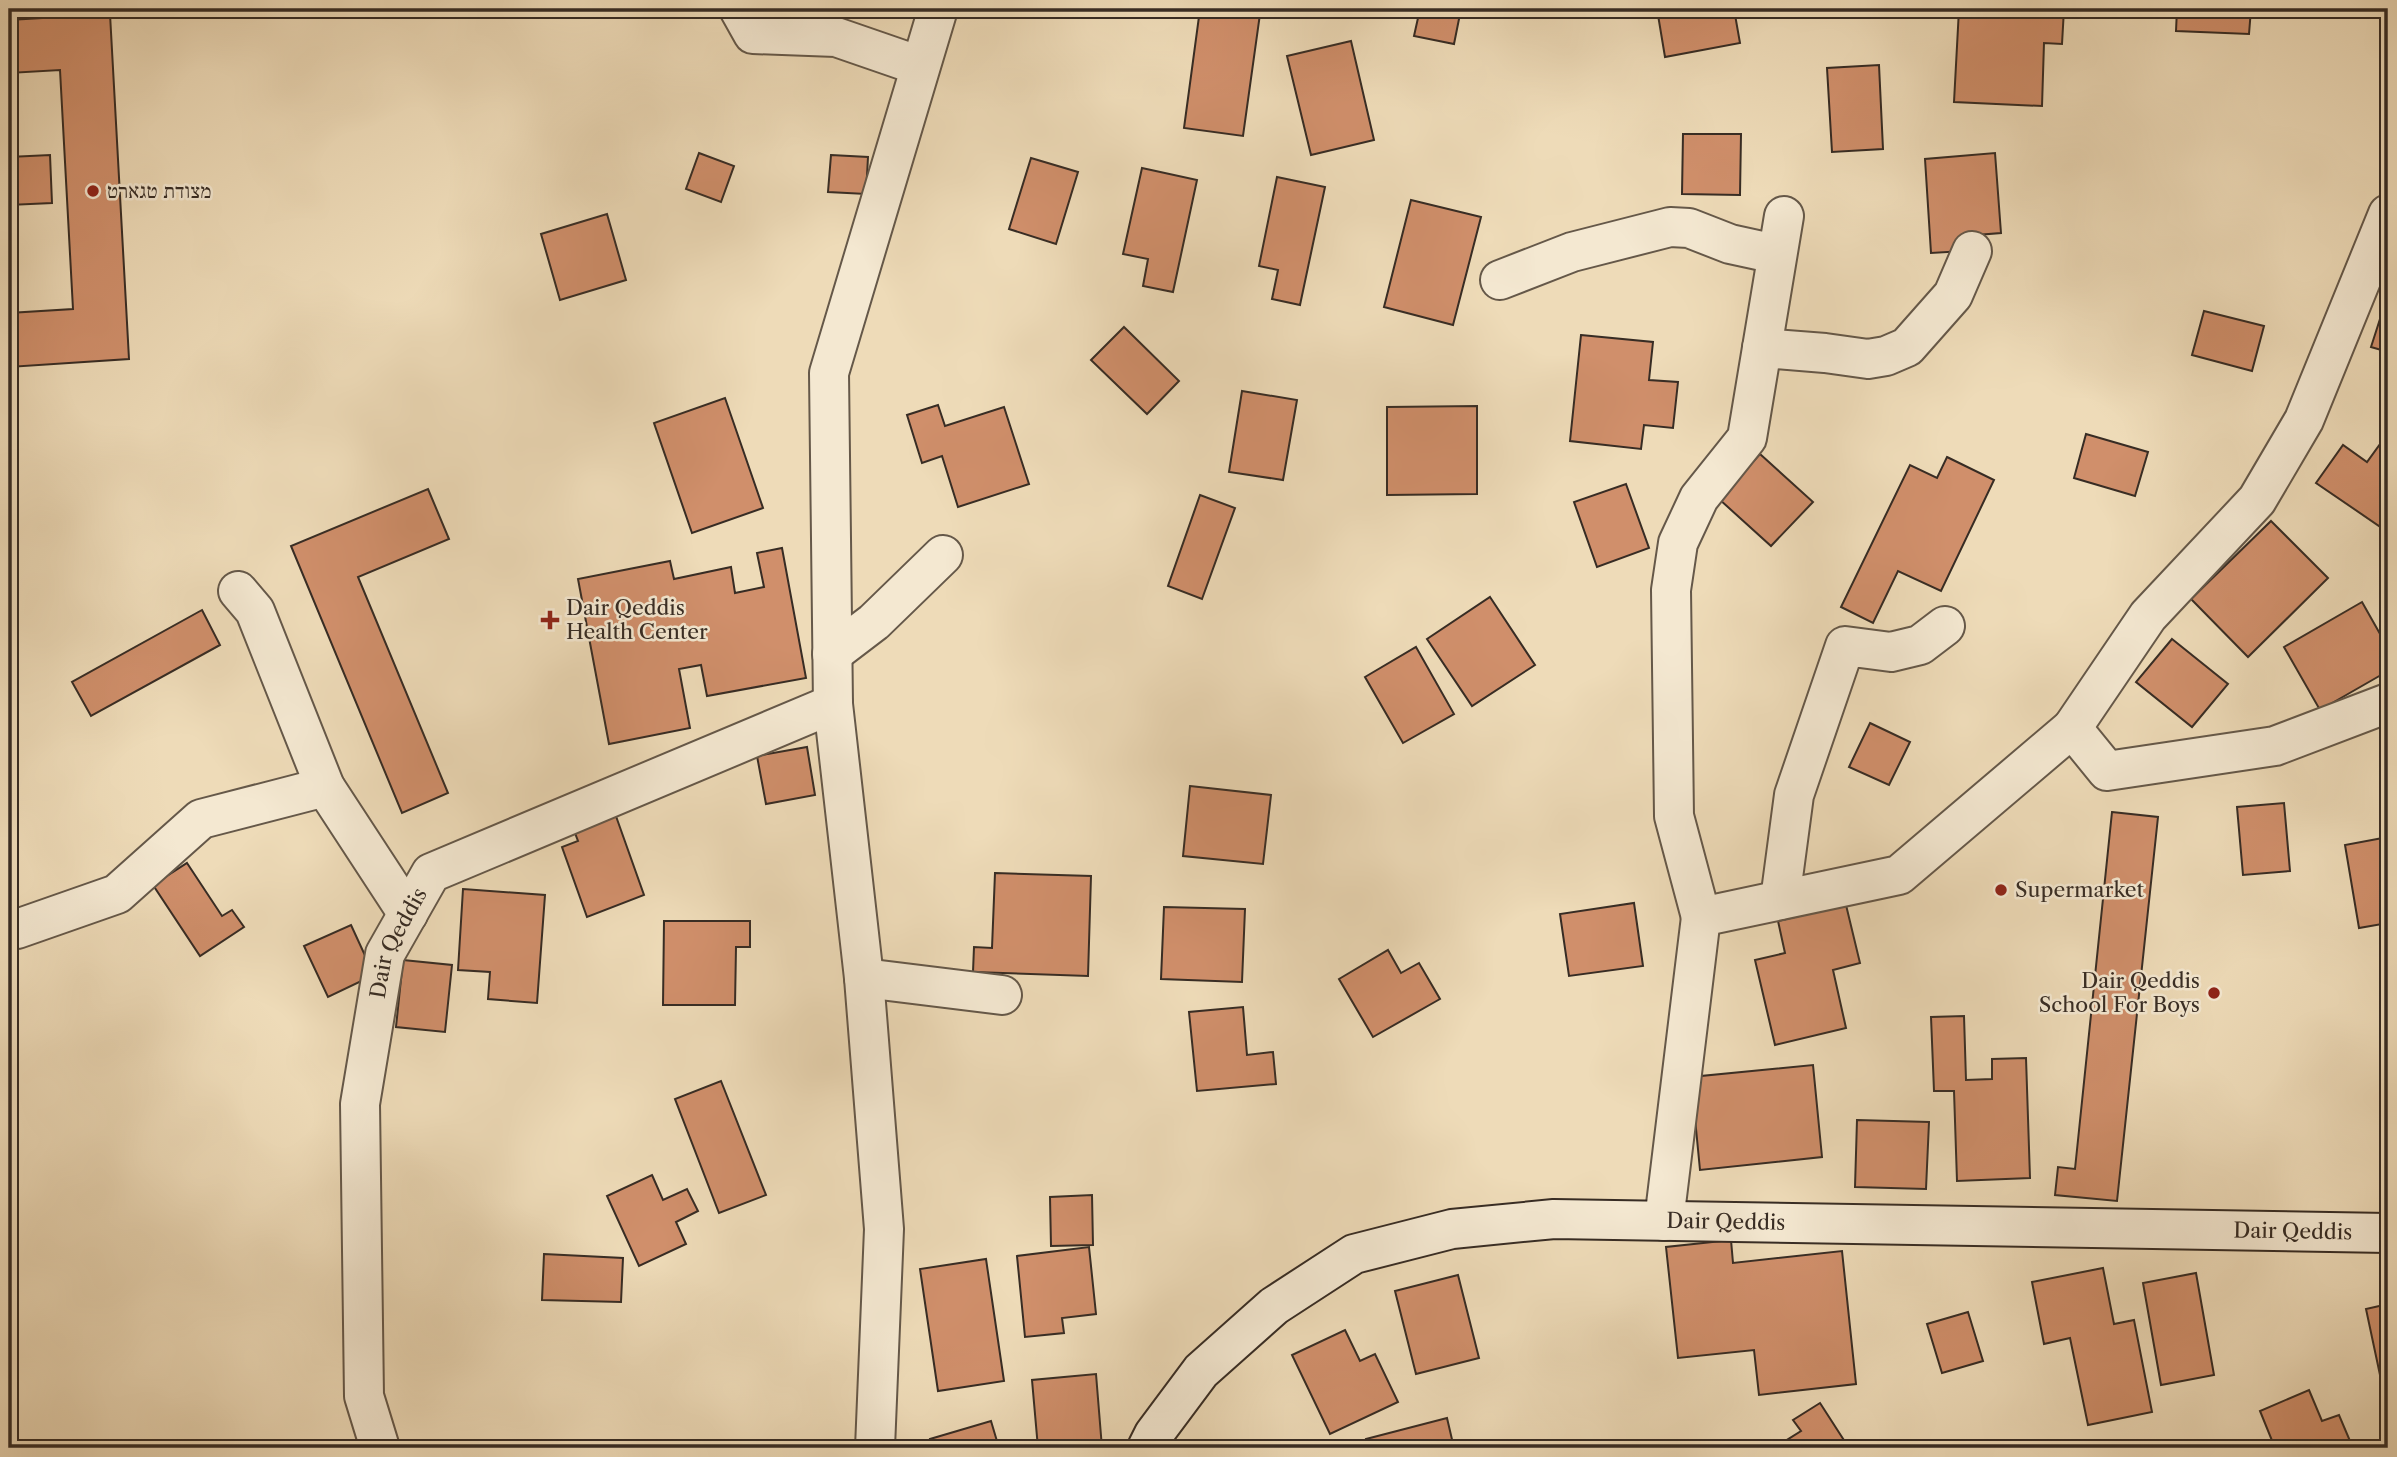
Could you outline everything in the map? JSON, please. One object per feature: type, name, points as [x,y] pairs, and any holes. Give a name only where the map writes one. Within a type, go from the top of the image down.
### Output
[{"type":"street","points":[[739,9],[753,34],[836,37],[920,66]]},
{"type":"street","points":[[875,1448],[884,1229],[864,978],[833,705],[829,373],[938,9]]},
{"type":"street","points":[[1664,1221],[1701,917],[1674,816],[1671,590],[1678,543],[1699,498],[1747,438],[1784,216]]},
{"type":"street","points":[[1500,280],[1572,252],[1670,227],[1689,228],[1730,244],[1776,254]]},
{"type":"street","points":[[1701,917],[1899,875],[2072,728],[2148,616],[2257,500],[2304,420],[2385,231]]},
{"type":"street","points":[[1762,348],[1868,359],[1886,356],[1907,347],[1953,295],[1972,251]]},
{"type":"street","points":[[832,654],[873,622],[943,555]]},
{"type":"street","points":[[238,591],[255,611],[325,787],[408,914]]},
{"type":"street","points":[[1780,900],[1794,795],[1845,646],[1891,652],[1920,645],[1945,626]]},
{"type":"street","points":[[2072,728],[2107,771],[2275,746],[2388,703]]},
{"type":"street","name":"Dair Qeddis","points":[[380,1448],[364,1396],[360,1104],[385,954],[431,873],[833,705]]},
{"type":"street","points":[[9,928],[18,929],[117,894],[201,819],[325,787]]},
{"type":"street","points":[[864,978],[1002,995]]},
{"type":"street","name":"Dair Qeddis","points":[[1147,1448],[1154,1434],[1202,1371],[1274,1307],[1354,1254],[1452,1229],[1554,1219],[2388,1233]]},
{"type":"building","points":[[1090,9],[1122,9],[1122,13]]},
{"type":"building","points":[[1200,9],[1260,14],[1243,136],[1184,128]]},
{"type":"building","points":[[1420,9],[1461,9],[1454,44],[1414,36]]},
{"type":"building","points":[[1657,9],[1734,9],[1740,43],[1665,57]]},
{"type":"building","points":[[1959,9],[2064,9],[2062,44],[2044,43],[2042,106],[1954,102]]},
{"type":"building","points":[[2177,9],[2251,9],[2249,34],[2176,31]]},
{"type":"building","name":"מצודת טגארט","points":[[110,14],[129,359],[9,367],[9,313],[73,309],[60,70],[9,73],[9,20]]},
{"type":"building","points":[[1351,41],[1374,140],[1311,155],[1287,56]]},
{"type":"building","points":[[1879,65],[1883,149],[1832,152],[1827,68]]},
{"type":"building","points":[[1683,134],[1741,134],[1740,195],[1682,194]]},
{"type":"building","points":[[699,153],[734,166],[721,202],[686,189]]},
{"type":"building","points":[[1995,153],[2001,233],[1964,236],[1964,251],[1931,253],[1925,159]]},
{"type":"building","points":[[50,155],[52,203],[9,205],[9,157]]},
{"type":"building","points":[[831,155],[868,157],[866,194],[828,192]]},
{"type":"building","points":[[1031,158],[1078,172],[1056,244],[1009,229]]},
{"type":"building","points":[[1142,168],[1197,180],[1173,292],[1143,286],[1148,259],[1123,254]]},
{"type":"building","points":[[1277,177],[1325,187],[1300,305],[1272,299],[1278,270],[1259,266]]},
{"type":"building","points":[[1411,200],[1481,217],[1453,325],[1384,307]]},
{"type":"building","points":[[607,214],[626,280],[560,300],[541,234]]},
{"type":"building","points":[[2388,294],[2388,352],[2371,347]]},
{"type":"building","points":[[2204,311],[2264,326],[2252,371],[2192,355]]},
{"type":"building","points":[[1124,327],[1179,381],[1147,414],[1091,360]]},
{"type":"building","points":[[1581,335],[1653,342],[1649,380],[1678,382],[1673,428],[1644,425],[1641,449],[1570,441]]},
{"type":"building","points":[[1242,391],[1297,400],[1283,480],[1229,472]]},
{"type":"building","points":[[725,398],[763,508],[692,533],[654,423]]},
{"type":"building","points":[[938,405],[945,426],[1004,407],[1029,484],[958,507],[942,456],[922,463],[907,415]]},
{"type":"building","points":[[1477,406],[1477,494],[1387,495],[1387,407]]},
{"type":"building","points":[[2086,434],[2148,452],[2135,496],[2074,478]]},
{"type":"building","points":[[2383,440],[2388,444],[2388,513],[2379,526],[2316,483],[2343,445],[2367,462]]},
{"type":"building","points":[[1760,454],[1813,502],[1771,546],[1719,499]]},
{"type":"building","points":[[1947,457],[1994,480],[1941,591],[1898,571],[1873,623],[1841,607],[1910,465],[1937,478]]},
{"type":"building","points":[[1626,484],[1649,548],[1597,567],[1574,502]]},
{"type":"building","points":[[428,489],[449,539],[358,577],[448,793],[402,813],[291,546]]},
{"type":"building","points":[[1200,495],[1235,508],[1202,599],[1168,586]]},
{"type":"building","points":[[2271,521],[2328,578],[2248,657],[2191,599]]},
{"type":"building","points":[[782,548],[806,678],[707,696],[701,665],[679,669],[690,728],[609,744],[578,579],[670,561],[674,579],[731,567],[735,593],[764,587],[757,553]]},
{"type":"building","points":[[1490,597],[1535,665],[1472,706],[1427,639]]},
{"type":"building","points":[[2362,602],[2388,648],[2388,671],[2320,710],[2284,647]]},
{"type":"building","points":[[202,610],[220,645],[91,716],[72,682]]},
{"type":"building","points":[[2172,639],[2228,684],[2192,727],[2136,682]]},
{"type":"building","points":[[1416,647],[1454,714],[1403,743],[1365,677]]},
{"type":"building","points":[[1870,723],[1910,742],[1889,785],[1849,767]]},
{"type":"building","points":[[807,747],[815,795],[766,804],[757,756]]},
{"type":"building","points":[[1190,786],[1271,795],[1263,864],[1183,856]]},
{"type":"building","points":[[2284,803],[2290,871],[2243,875],[2237,807]]},
{"type":"building","points":[[612,805],[644,895],[587,917],[562,847],[578,841],[570,820]]},
{"type":"building","points":[[2112,812],[2158,817],[2117,1201],[2055,1195],[2058,1167],[2075,1169]]},
{"type":"building","points":[[2388,837],[2388,923],[2359,928],[2345,845]]},
{"type":"building","points":[[187,863],[222,916],[232,910],[244,927],[200,956],[153,885]]},
{"type":"building","points":[[995,873],[1091,876],[1088,976],[973,972],[974,947],[992,948]]},
{"type":"building","points":[[463,889],[545,895],[537,1003],[488,999],[490,972],[458,970]]},
{"type":"building","points":[[1634,903],[1643,966],[1569,976],[1560,914]]},
{"type":"building","points":[[1846,905],[1860,963],[1833,970],[1846,1028],[1775,1045],[1755,960],[1785,953],[1778,921]]},
{"type":"building","points":[[1164,907],[1245,909],[1242,982],[1161,979]]},
{"type":"building","points":[[664,921],[750,921],[750,947],[736,947],[735,1005],[663,1005]]},
{"type":"building","points":[[351,925],[374,975],[328,997],[304,946]]},
{"type":"building","points":[[1388,950],[1401,973],[1419,963],[1440,999],[1373,1037],[1339,979]]},
{"type":"building","points":[[403,960],[452,965],[445,1032],[396,1027]]},
{"type":"building","points":[[1243,1007],[1247,1055],[1273,1052],[1276,1084],[1197,1091],[1189,1012]]},
{"type":"building","points":[[1964,1016],[1966,1080],[1992,1079],[1992,1059],[2026,1058],[2030,1178],[1957,1181],[1954,1091],[1934,1091],[1931,1017]]},
{"type":"building","points":[[1813,1065],[1822,1157],[1700,1170],[1691,1077]]},
{"type":"building","points":[[721,1081],[766,1195],[719,1213],[675,1099]]},
{"type":"building","points":[[1857,1120],[1929,1122],[1926,1189],[1855,1187]]},
{"type":"building","points":[[652,1175],[663,1200],[687,1189],[698,1211],[676,1222],[686,1244],[639,1266],[607,1196]]},
{"type":"building","points":[[1092,1195],[1093,1245],[1051,1246],[1050,1197]]},
{"type":"building","points":[[1731,1240],[1733,1263],[1842,1251],[1856,1384],[1759,1395],[1754,1350],[1678,1358],[1666,1247]]},
{"type":"building","points":[[1089,1247],[1096,1314],[1062,1318],[1064,1333],[1025,1337],[1017,1256]]},
{"type":"building","points":[[544,1254],[623,1258],[621,1302],[542,1300]]},
{"type":"building","points":[[986,1259],[1004,1381],[938,1391],[920,1269]]},
{"type":"building","points":[[2103,1268],[2114,1324],[2134,1320],[2152,1412],[2088,1425],[2070,1338],[2044,1344],[2032,1282]]},
{"type":"building","points":[[2196,1273],[2214,1375],[2161,1385],[2143,1283]]},
{"type":"building","points":[[1458,1275],[1479,1358],[1416,1374],[1395,1291]]},
{"type":"building","points":[[2388,1304],[2388,1407],[2387,1408],[2366,1309]]},
{"type":"building","points":[[1968,1312],[1983,1361],[1942,1373],[1927,1324]]},
{"type":"building","points":[[1345,1330],[1360,1361],[1375,1354],[1398,1402],[1330,1434],[1292,1355]]},
{"type":"building","points":[[1096,1374],[1102,1448],[1038,1448],[1032,1380]]},
{"type":"building","points":[[2309,1390],[2322,1421],[2339,1415],[2353,1448],[2275,1448],[2260,1411]]},
{"type":"building","points":[[1820,1403],[1849,1448],[1774,1448],[1801,1431],[1793,1420]]},
{"type":"building","points":[[1447,1418],[1454,1448],[1368,1448],[1366,1439]]},
{"type":"building","points":[[991,1421],[999,1448],[932,1448],[930,1439]]},
{"type":"place","name":"מצודת טגארט","points":[[93,191]]},
{"type":"place","name":"Dair Qeddis Health Center","points":[[550,620]]},
{"type":"place","name":"Supermarket","points":[[2001,890]]},
{"type":"place","name":"Dair Qeddis School For Boys","points":[[2214,993]]}]
